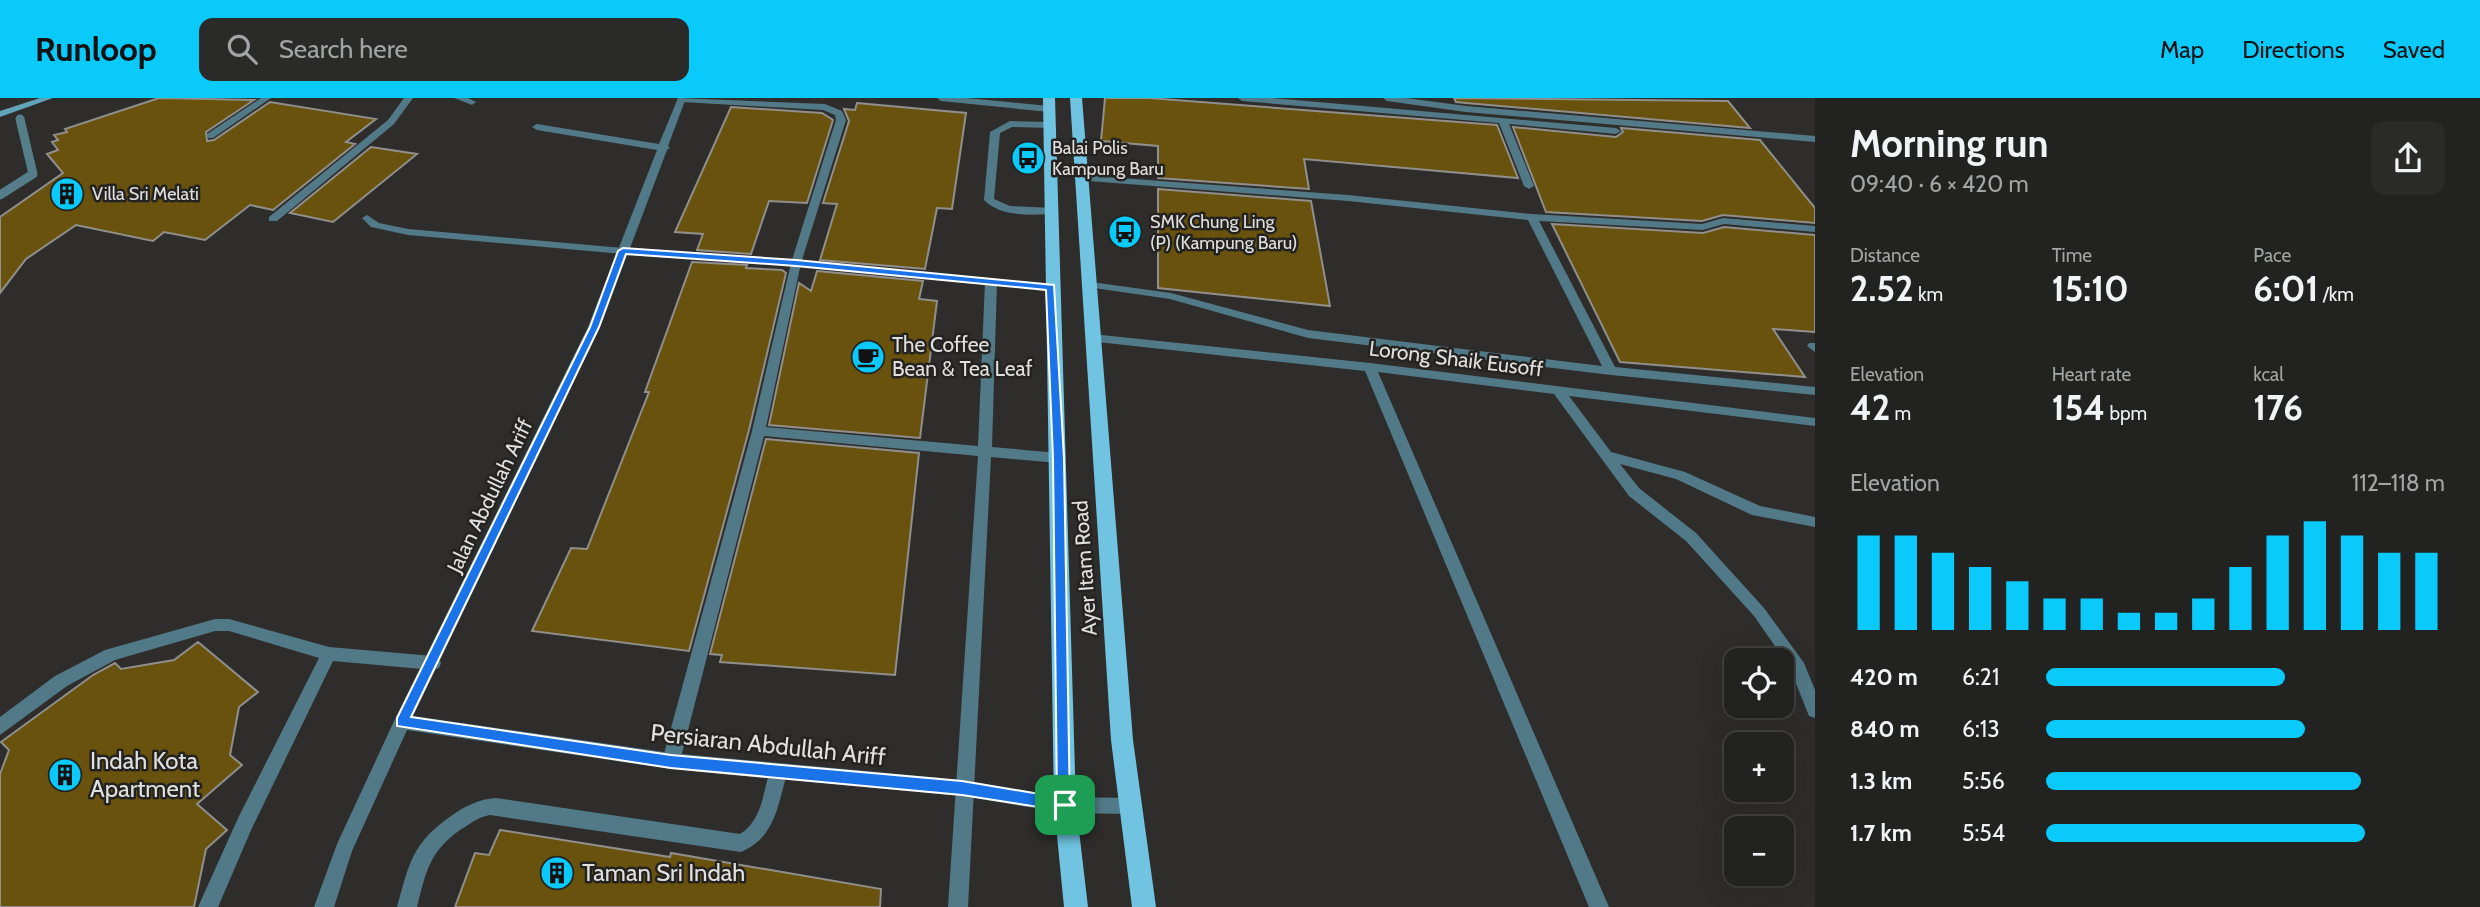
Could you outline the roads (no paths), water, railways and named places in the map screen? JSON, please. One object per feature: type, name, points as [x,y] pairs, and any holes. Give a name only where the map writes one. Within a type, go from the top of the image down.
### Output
[{"type":"main road","name":"Ayer Itam Road","points":[[1076,98],[1080,178],[1091,285],[1092,338],[1130,806],[1144,907]]},
{"type":"main road","name":"Ayer Itam Road","points":[[1049,111],[1065,805],[1076,907]]},
{"type":"street","points":[[0,114],[49,98]]},
{"type":"street","points":[[209,136],[267,98]]},
{"type":"street","points":[[273,219],[391,122],[409,98]]},
{"type":"street","points":[[458,98],[472,102]]},
{"type":"street","points":[[941,98],[1001,101],[1049,111]]},
{"type":"street","points":[[1242,98],[1616,131]]},
{"type":"street","points":[[1387,98],[1446,107],[1815,139]]},
{"type":"street","points":[[1439,98],[1446,107]]},
{"type":"street","points":[[671,761],[760,431],[796,263],[841,120],[839,113],[825,107],[682,99]]},
{"type":"street","name":"Jalan Abdullah Ariff","points":[[324,907],[343,850],[402,722],[594,327],[682,99]]},
{"type":"street","points":[[1049,111],[995,132],[989,200],[995,206],[1006,208],[1052,211]]},
{"type":"street","points":[[1503,121],[1530,186]]},
{"type":"street","points":[[537,127],[665,148]]},
{"type":"street","points":[[1080,178],[1348,198],[1532,217],[1703,227],[1730,221],[1815,229]]},
{"type":"street","points":[[1532,217],[1611,371]]},
{"type":"street","points":[[367,218],[375,225],[408,232],[796,263],[1051,287]]},
{"type":"street","points":[[958,907],[962,788],[985,450],[991,282]]},
{"type":"street","points":[[1091,285],[1171,296],[1308,334],[1611,371],[1815,391]]},
{"type":"street","name":"Lorong Shaik Eusoff","points":[[1092,338],[1370,367],[1815,422]]},
{"type":"street","points":[[1370,367],[1599,907]]},
{"type":"street","points":[[1559,391],[1634,492],[1691,537],[1759,612],[1796,663],[1815,711]]},
{"type":"street","points":[[760,431],[1058,458]]},
{"type":"street","points":[[1605,455],[1680,475],[1758,511],[1815,522]]},
{"type":"street","points":[[0,727],[61,681],[111,655],[215,625],[229,625],[329,654],[433,663]]},
{"type":"street","points":[[208,907],[245,822],[329,654]]},
{"type":"street","name":"Persiaran Abdullah Ariff","points":[[402,722],[671,761],[962,788],[1065,805],[1130,806]]},
{"type":"street","points":[[407,907],[421,858],[432,838],[479,807],[496,806],[741,843],[753,838],[762,829],[778,773]]},
{"type":"waterway","points":[[0,195],[33,174],[20,119]]},
{"type":"place","name":"Balai Polis Kampung Baru","points":[[1028,158]]},
{"type":"place","name":"Villa Sri Melati","points":[[67,194]]},
{"type":"place","name":"SMK Chung Ling (P) (Kampung Baru)","points":[[1125,232]]},
{"type":"place","name":"The Coffee Bean & Tea Leaf","points":[[868,357]]},
{"type":"place","name":"Indah Kota Apartment","points":[[65,775]]},
{"type":"place","name":"Taman Sri Indah","points":[[557,873]]}]
